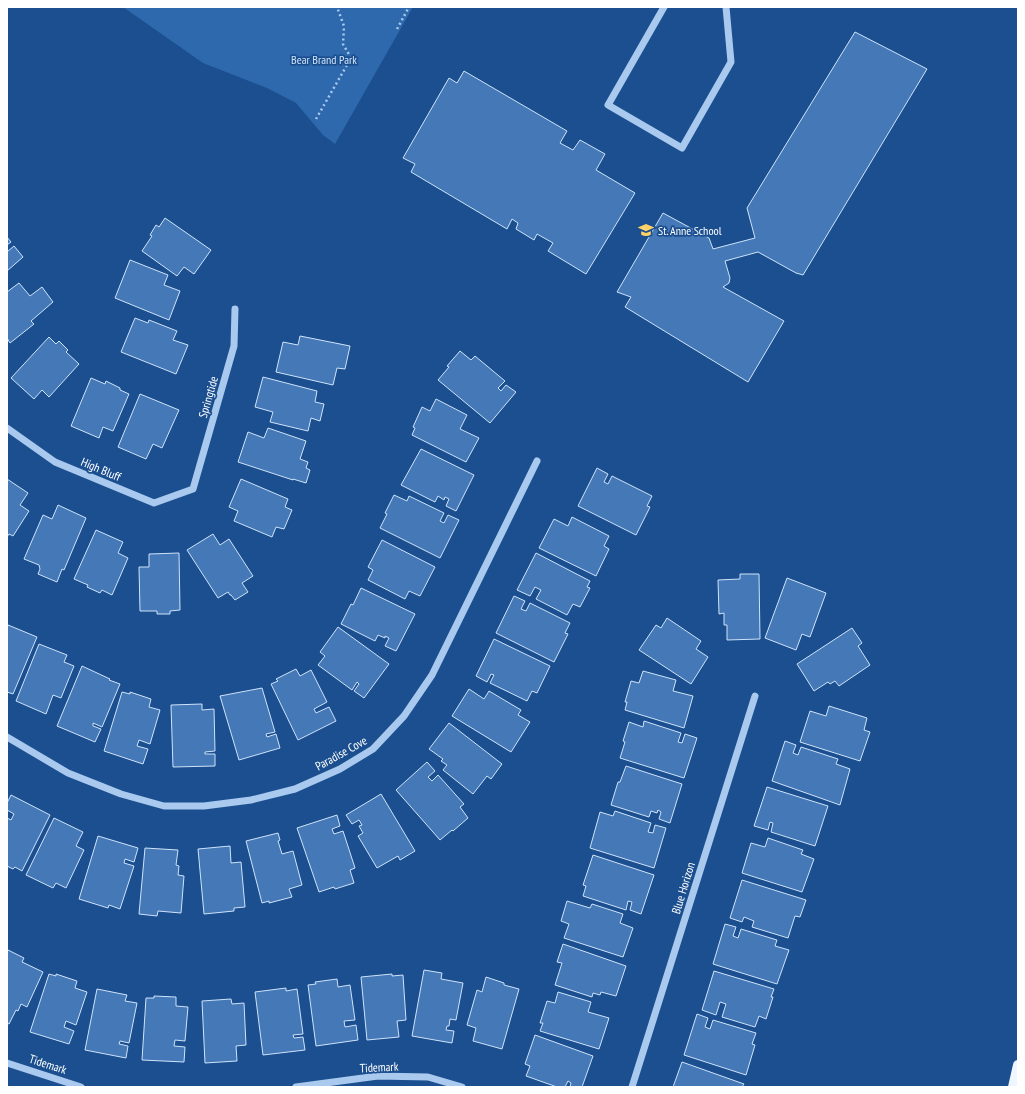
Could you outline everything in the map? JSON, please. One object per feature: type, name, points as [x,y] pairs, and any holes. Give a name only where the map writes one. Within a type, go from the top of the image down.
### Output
[{"type":"main road","points":[[1013,1087],[1018,1065]]},
{"type":"street","points":[[664,7],[608,105],[682,148],[731,62],[726,7]]},
{"type":"street","name":"Springtide","points":[[193,489],[234,346],[235,309]]},
{"type":"street","name":"High Bluff","points":[[7,428],[55,462],[154,503],[193,489]]},
{"type":"street","name":"Paradise Cove","points":[[7,737],[68,773],[121,794],[164,806],[204,806],[251,800],[295,789],[340,769],[373,749],[404,716],[432,675],[537,461]]},
{"type":"street","name":"Blue Horizon","points":[[632,1087],[755,696]]},
{"type":"street","name":"Tidemark","points":[[7,1063],[81,1087]]},
{"type":"street","name":"Tidemark","points":[[296,1087],[378,1076],[428,1077],[462,1087]]},
{"type":"path","points":[[316,119],[350,58],[343,44],[344,26],[337,7]]},
{"type":"path","points":[[397,29],[409,7]]},
{"type":"green space","name":"Bear Brand Park","points":[[123,7],[413,7],[335,144],[323,135],[296,103],[267,88],[203,63]]},
{"type":"building","points":[[855,32],[927,69],[803,275],[796,273],[758,252],[725,261],[730,278],[729,283],[723,287],[784,321],[748,382],[625,307],[631,297],[617,292],[663,213],[709,238],[713,249],[755,238],[747,208]]},
{"type":"building","points":[[464,71],[567,131],[560,143],[573,150],[580,140],[605,154],[596,170],[635,193],[586,274],[548,251],[553,243],[537,234],[534,240],[516,229],[518,223],[512,219],[507,229],[411,172],[415,164],[403,158],[449,78],[457,83]]},
{"type":"building","points":[[165,218],[211,250],[194,274],[184,267],[177,276],[142,251],[152,236],[150,235],[156,225],[159,227]]},
{"type":"building","points":[[7,237],[11,242],[7,245]]},
{"type":"building","points":[[14,246],[23,257],[7,271],[7,252]]},
{"type":"building","points":[[130,260],[168,275],[164,285],[180,291],[169,320],[115,298]]},
{"type":"building","points":[[19,283],[30,296],[42,287],[53,302],[31,321],[34,324],[10,343],[7,338],[7,292]]},
{"type":"building","points":[[135,318],[148,323],[149,320],[177,331],[173,340],[188,345],[176,374],[121,352]]},
{"type":"building","points":[[300,336],[350,346],[345,369],[337,368],[333,385],[276,372],[283,342],[298,345]]},
{"type":"building","points":[[49,337],[56,344],[59,341],[68,350],[66,352],[79,364],[49,397],[42,390],[34,399],[11,378]]},
{"type":"building","points":[[460,351],[471,360],[475,356],[505,381],[498,388],[501,391],[506,385],[516,392],[490,423],[438,380],[449,367],[447,366]]},
{"type":"building","points":[[263,377],[317,391],[315,402],[324,404],[320,421],[311,418],[308,431],[270,422],[273,412],[255,407]]},
{"type":"building","points":[[91,378],[105,384],[106,381],[129,394],[113,431],[103,427],[99,438],[71,426]]},
{"type":"building","points":[[140,394],[179,410],[162,448],[153,444],[146,459],[118,447]]},
{"type":"building","points":[[436,399],[467,415],[460,429],[479,438],[466,462],[412,435],[415,428],[413,427],[422,407],[430,411]]},
{"type":"building","points":[[268,428],[306,441],[300,459],[308,462],[306,468],[310,470],[306,483],[238,462],[248,432],[264,438]]},
{"type":"building","points":[[421,449],[474,475],[456,511],[446,506],[449,499],[445,497],[444,500],[438,496],[435,502],[401,485]]},
{"type":"building","points":[[597,468],[608,474],[604,482],[608,484],[612,476],[652,496],[647,506],[650,507],[636,535],[578,506]]},
{"type":"building","points":[[7,479],[28,493],[20,505],[29,511],[13,536],[9,534],[7,537]]},
{"type":"building","points":[[241,479],[288,499],[285,507],[292,510],[284,529],[276,527],[272,537],[234,521],[238,511],[229,507]]},
{"type":"building","points":[[394,495],[407,501],[409,496],[444,513],[440,521],[444,523],[448,515],[459,520],[440,558],[380,528],[387,514],[385,513]]},
{"type":"building","points":[[58,505],[86,518],[64,570],[62,569],[57,582],[38,574],[40,569],[39,565],[24,559],[43,515],[52,519]]},
{"type":"building","points":[[572,517],[609,536],[604,546],[609,549],[596,576],[539,548],[554,519],[568,526]]},
{"type":"building","points":[[96,530],[123,542],[118,553],[128,558],[112,595],[102,590],[100,593],[87,587],[88,585],[74,579]]},
{"type":"building","points":[[213,534],[220,545],[229,539],[253,576],[242,583],[248,592],[235,600],[228,592],[218,598],[187,550]]},
{"type":"building","points":[[382,540],[435,567],[420,596],[409,591],[405,599],[368,580],[373,570],[368,567]]},
{"type":"building","points":[[179,553],[180,610],[170,611],[170,614],[157,614],[157,611],[140,611],[139,567],[149,567],[149,554]]},
{"type":"building","points":[[536,553],[590,581],[587,587],[590,588],[580,607],[573,604],[567,615],[536,599],[541,590],[535,587],[530,596],[517,590]]},
{"type":"building","points":[[740,574],[759,574],[760,639],[727,640],[727,625],[724,625],[724,613],[719,614],[718,580],[740,579]]},
{"type":"building","points":[[787,578],[826,593],[810,637],[802,634],[796,650],[765,638]]},
{"type":"building","points":[[361,588],[415,614],[396,651],[385,646],[389,638],[385,636],[385,638],[378,635],[375,641],[341,624],[351,604],[353,605]]},
{"type":"building","points":[[514,596],[525,601],[521,609],[526,611],[530,603],[570,623],[565,633],[568,634],[554,662],[496,633]]},
{"type":"building","points":[[667,618],[701,641],[696,649],[708,657],[691,684],[639,650],[656,625],[661,628]]},
{"type":"building","points":[[8,625],[37,637],[13,694],[7,692]]},
{"type":"building","points":[[338,627],[389,664],[364,698],[354,691],[359,684],[357,682],[352,690],[318,665],[325,656],[320,652]]},
{"type":"building","points":[[852,628],[862,643],[858,646],[870,665],[839,686],[835,681],[830,684],[828,682],[814,691],[797,664]]},
{"type":"building","points":[[494,639],[550,666],[537,693],[532,691],[527,701],[490,683],[494,675],[491,674],[487,682],[476,676]]},
{"type":"building","points":[[39,644],[67,655],[64,662],[74,666],[61,698],[53,695],[46,714],[16,701]]},
{"type":"building","points":[[82,666],[120,684],[102,727],[93,723],[93,726],[101,729],[95,742],[57,726]]},
{"type":"building","points":[[296,669],[300,676],[311,670],[327,702],[314,709],[316,713],[329,707],[336,721],[298,740],[271,684],[278,681],[276,679]]},
{"type":"building","points":[[643,671],[676,680],[673,691],[693,696],[684,728],[625,710],[627,702],[625,702],[631,681],[639,683]]},
{"type":"building","points":[[262,688],[275,732],[266,734],[267,737],[276,734],[280,748],[239,760],[220,696]]},
{"type":"building","points":[[469,689],[484,699],[489,691],[521,710],[518,715],[530,722],[511,752],[452,716]]},
{"type":"building","points":[[122,692],[130,694],[130,692],[151,699],[149,707],[160,710],[150,744],[139,740],[137,746],[148,749],[143,764],[104,751]]},
{"type":"building","points":[[202,704],[202,710],[214,709],[215,751],[205,752],[205,754],[215,754],[215,766],[173,767],[171,705]]},
{"type":"building","points":[[829,706],[867,718],[864,730],[870,732],[860,761],[800,742],[810,711],[826,716]]},
{"type":"building","points":[[644,721],[681,733],[678,742],[682,743],[685,734],[697,738],[684,778],[620,758],[625,742],[623,741],[629,722],[643,727]]},
{"type":"building","points":[[449,723],[502,764],[491,779],[487,776],[473,794],[443,770],[447,765],[441,761],[443,759],[429,749]]},
{"type":"building","points":[[785,741],[796,745],[793,753],[798,755],[801,747],[838,759],[836,764],[850,769],[840,805],[772,781]]},
{"type":"building","points":[[427,762],[435,771],[428,777],[432,781],[438,775],[464,804],[460,807],[468,818],[440,840],[396,790]]},
{"type":"building","points":[[626,766],[682,784],[670,823],[659,819],[661,812],[658,810],[657,813],[651,811],[649,817],[611,805],[618,782],[620,782]]},
{"type":"building","points":[[767,787],[828,806],[815,846],[771,832],[773,823],[770,822],[768,830],[754,826]]},
{"type":"building","points":[[381,794],[415,851],[400,860],[398,856],[377,868],[358,836],[363,833],[359,826],[362,825],[359,820],[352,824],[346,815]]},
{"type":"building","points":[[11,795],[50,815],[22,871],[15,867],[13,869],[7,866],[7,818],[11,820],[14,814],[7,810],[7,803]]},
{"type":"building","points":[[615,811],[651,823],[648,832],[653,833],[655,825],[666,828],[654,868],[590,848],[600,812],[613,816]]},
{"type":"building","points":[[337,815],[340,826],[332,829],[334,834],[343,831],[355,868],[350,870],[354,883],[319,892],[297,828]]},
{"type":"building","points":[[54,818],[83,832],[76,846],[84,850],[66,888],[56,883],[53,888],[26,875]]},
{"type":"building","points":[[278,833],[280,840],[278,841],[282,854],[293,851],[302,885],[289,889],[292,897],[269,903],[269,901],[262,903],[246,841]]},
{"type":"building","points":[[98,836],[138,848],[134,862],[125,859],[124,863],[134,866],[120,909],[109,905],[108,908],[79,899]]},
{"type":"building","points":[[768,838],[803,850],[801,854],[814,859],[802,892],[742,873],[751,843],[765,847]]},
{"type":"building","points":[[230,846],[231,863],[241,862],[245,907],[234,908],[234,911],[204,914],[198,849]]},
{"type":"building","points":[[145,848],[178,850],[176,865],[179,866],[178,875],[184,876],[181,913],[158,911],[157,916],[139,914]]},
{"type":"building","points":[[593,855],[654,875],[641,914],[630,910],[632,902],[628,901],[626,910],[583,896],[586,886],[583,885]]},
{"type":"building","points":[[742,880],[806,900],[800,917],[795,916],[788,938],[752,927],[754,921],[744,917],[742,922],[730,918]]},
{"type":"building","points":[[567,901],[590,908],[592,904],[623,914],[620,923],[633,928],[623,957],[564,938],[569,924],[561,921]]},
{"type":"building","points":[[725,924],[736,927],[733,936],[738,938],[741,929],[777,940],[775,946],[789,950],[777,984],[713,964]]},
{"type":"building","points":[[563,944],[626,966],[616,996],[601,992],[600,995],[593,993],[592,997],[555,985],[562,963],[557,962]]},
{"type":"building","points":[[8,950],[24,958],[22,962],[43,972],[27,1007],[21,1004],[18,1011],[16,1010],[9,1024],[7,1023]]},
{"type":"building","points":[[424,970],[442,973],[441,979],[463,983],[456,1020],[450,1019],[449,1026],[447,1026],[446,1030],[454,1031],[452,1043],[412,1036]]},
{"type":"building","points":[[714,971],[774,989],[766,1019],[759,1016],[755,1027],[722,1017],[726,1004],[720,1002],[716,1015],[702,1010]]},
{"type":"building","points":[[49,974],[56,976],[56,974],[77,981],[75,988],[87,992],[76,1025],[66,1021],[64,1027],[74,1031],[69,1044],[30,1032]]},
{"type":"building","points":[[392,974],[392,976],[403,975],[406,1020],[397,1021],[399,1037],[367,1040],[361,977]]},
{"type":"building","points":[[486,977],[504,983],[504,985],[519,989],[502,1049],[473,1041],[476,1028],[467,1025],[477,990],[482,992]]},
{"type":"building","points":[[337,979],[338,987],[350,985],[355,1020],[344,1021],[345,1027],[356,1025],[358,1040],[316,1046],[308,985],[316,984],[315,982]]},
{"type":"building","points":[[286,988],[286,991],[297,989],[303,1034],[293,1035],[294,1038],[303,1037],[305,1050],[263,1055],[255,992]]},
{"type":"building","points":[[97,989],[127,995],[125,1001],[137,1003],[129,1043],[120,1041],[119,1044],[128,1046],[126,1058],[85,1050]]},
{"type":"building","points":[[558,992],[591,1002],[588,1012],[609,1018],[599,1049],[540,1031],[543,1023],[540,1023],[547,1001],[555,1003]]},
{"type":"building","points":[[154,996],[176,997],[176,1006],[188,1007],[185,1041],[175,1040],[174,1046],[185,1047],[184,1062],[142,1060],[146,998],[154,998]]},
{"type":"building","points":[[231,999],[232,1004],[244,1003],[246,1045],[236,1046],[237,1061],[205,1063],[202,1001]]},
{"type":"building","points":[[697,1014],[708,1018],[705,1027],[710,1029],[713,1020],[756,1033],[752,1044],[755,1045],[746,1075],[684,1055]]},
{"type":"building","points":[[535,1035],[593,1056],[582,1087],[570,1087],[571,1083],[568,1081],[565,1087],[557,1087],[526,1076],[530,1066],[525,1064]]},
{"type":"building","points":[[682,1062],[744,1084],[742,1087],[673,1087]]},
{"type":"place","name":"St. Anne School","points":[[646,230]]}]
